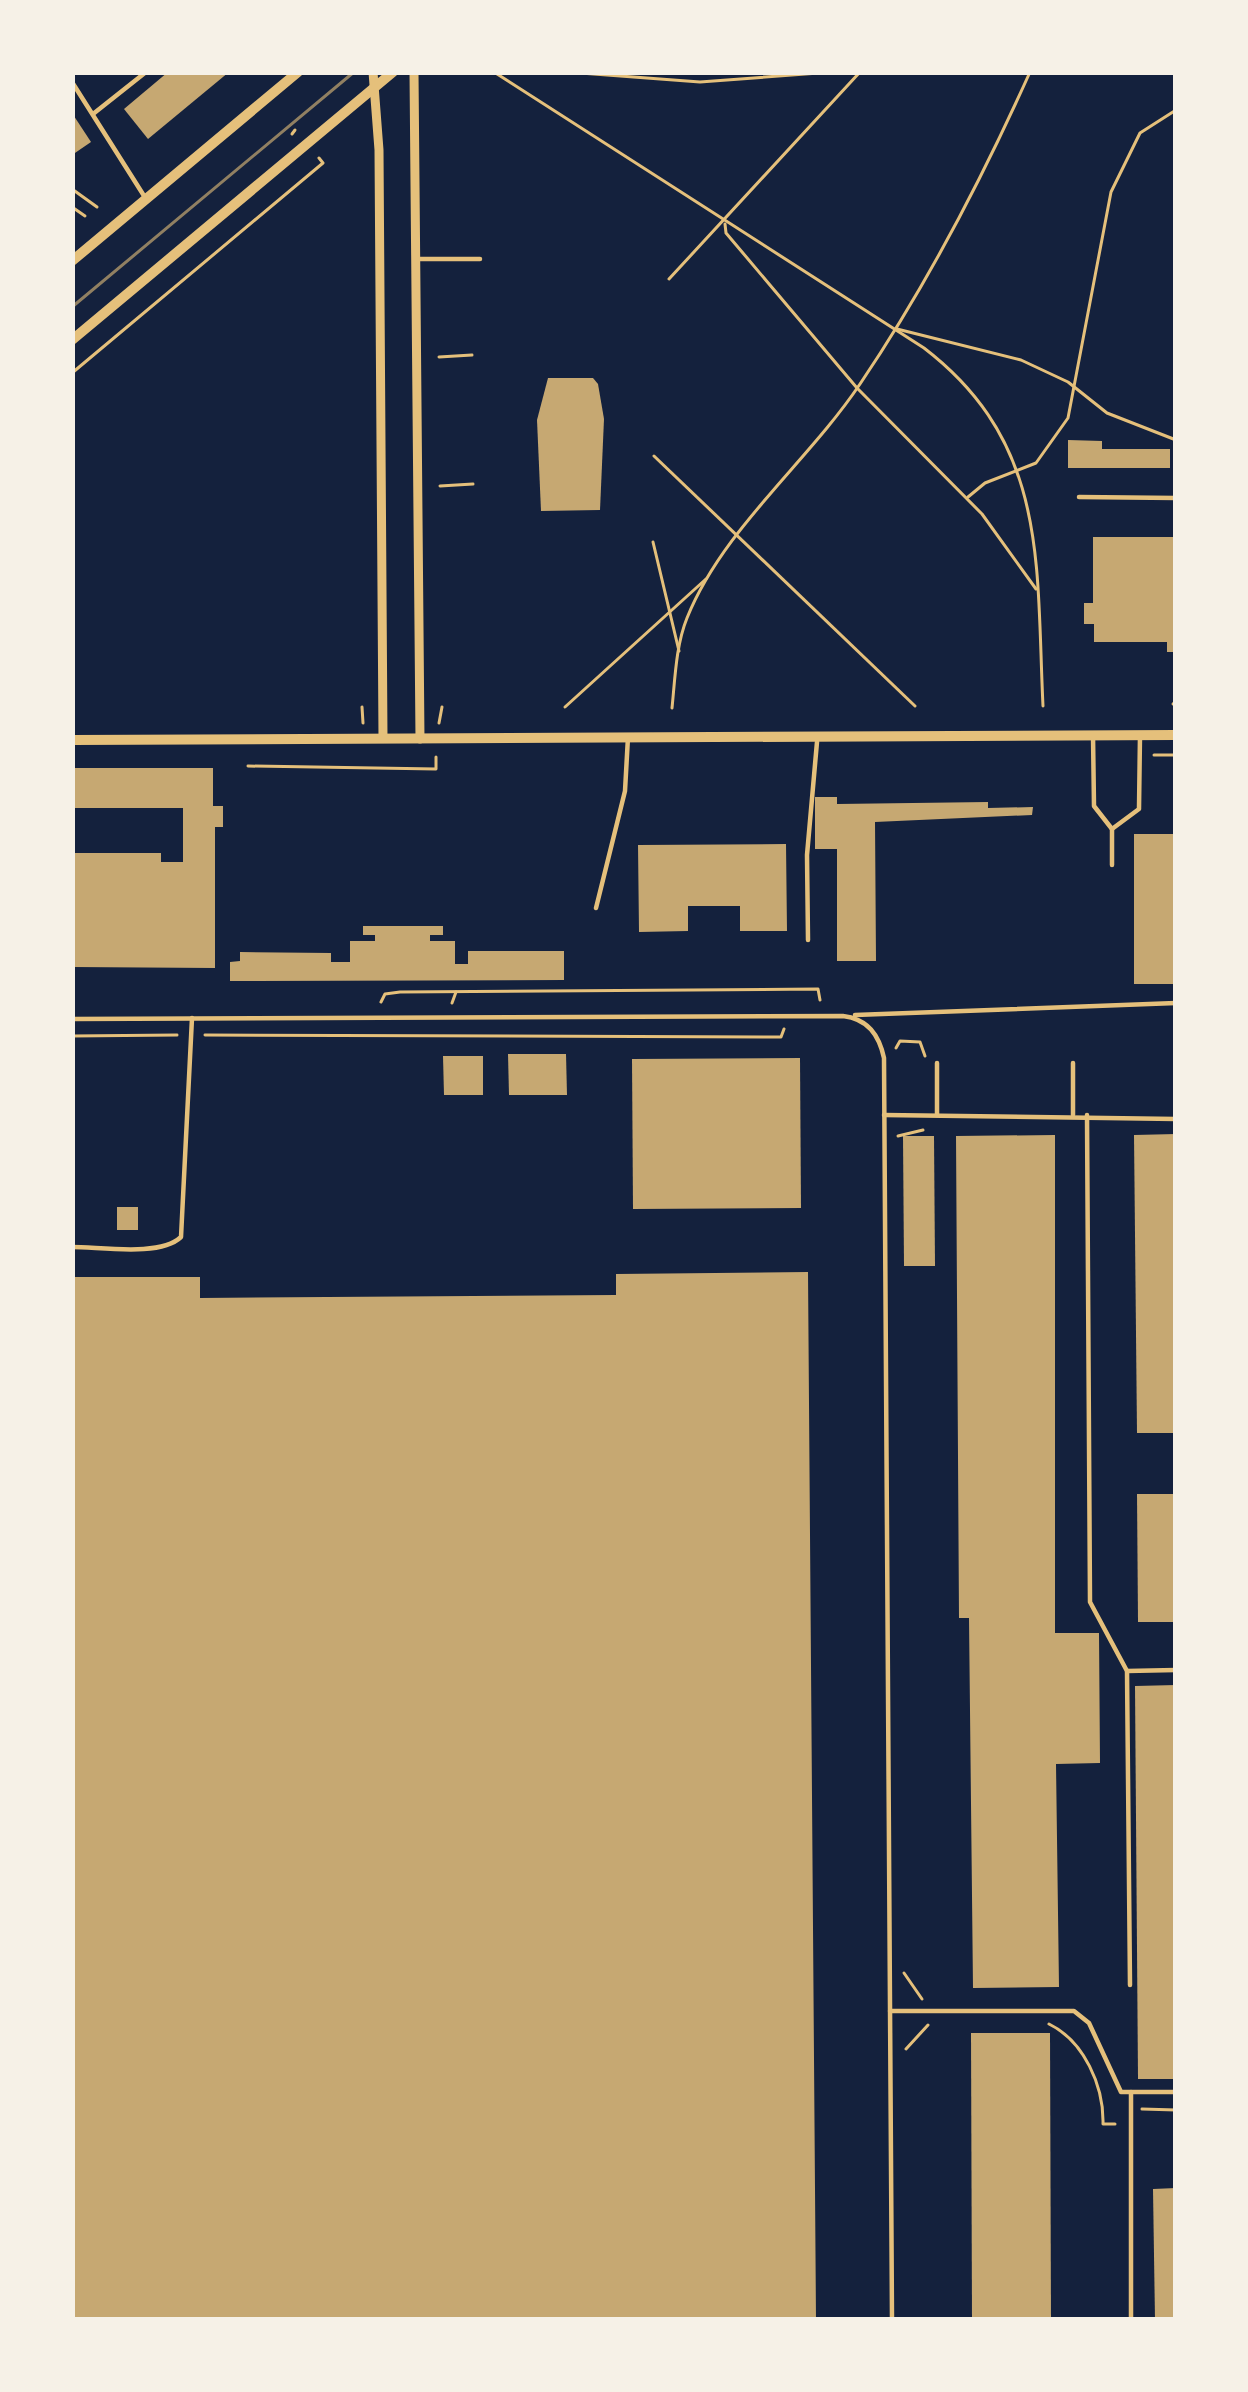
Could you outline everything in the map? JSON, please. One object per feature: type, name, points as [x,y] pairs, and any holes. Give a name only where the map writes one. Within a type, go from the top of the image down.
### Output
[{"type":"street","points":[[72,261],[298,72]]},
{"type":"street","points":[[72,340],[375,79],[393,72]]},
{"type":"street","points":[[414,72],[420,739]]},
{"type":"street","points":[[375,79],[383,738]]},
{"type":"street","points":[[72,740],[1176,734]]},
{"type":"lane","points":[[93,114],[146,72]]},
{"type":"lane","points":[[72,82],[146,199]]},
{"type":"lane","points":[[416,259],[480,259]]},
{"type":"lane","points":[[1079,497],[1176,498]]},
{"type":"lane","points":[[1093,735],[1094,806],[1112,829],[1112,865]]},
{"type":"lane","points":[[1112,829],[1139,809],[1140,735]]},
{"type":"lane","points":[[808,940],[807,855],[816,736]]},
{"type":"lane","points":[[596,908],[625,791],[628,737]]},
{"type":"lane","points":[[72,1019],[843,1016],[1176,1003]]},
{"type":"lane","points":[[843,1016],[868,1026],[881,1045],[884,1115],[892,2320]]},
{"type":"lane","points":[[72,1247],[154,1247],[181,1237],[192,1018]]},
{"type":"lane","points":[[937,1063],[937,1115]]},
{"type":"lane","points":[[1073,1063],[1073,1115]]},
{"type":"lane","points":[[884,1115],[1176,1118]]},
{"type":"lane","points":[[1087,1115],[1090,1602],[1127,1671],[1130,1985]]},
{"type":"lane","points":[[1127,1671],[1176,1670]]},
{"type":"lane","points":[[890,2011],[1074,2011],[1089,2023],[1120,2092],[1176,2092]]},
{"type":"lane","points":[[1131,2092],[1131,2320]]},
{"type":"path","points":[[494,72],[924,348],[985,407],[1020,472],[1030,508],[1043,706]]},
{"type":"path","points":[[567,72],[700,82],[832,72]]},
{"type":"path","points":[[669,279],[860,72]]},
{"type":"path","points":[[672,708],[686,621],[708,578],[857,388],[896,329],[965,210],[1030,72]]},
{"type":"path","points":[[967,498],[985,483],[1020,472],[1054,442],[1068,418],[1111,192],[1140,133],[1176,110]]},
{"type":"path","points":[[72,373],[323,164],[315,154]]},
{"type":"path","points":[[72,189],[97,207]]},
{"type":"path","points":[[72,207],[85,216]]},
{"type":"path","points":[[725,221],[726,233],[857,388],[967,498],[1037,590]]},
{"type":"path","points":[[896,329],[1021,360],[1076,389],[1107,413],[1176,440]]},
{"type":"path","points":[[439,357],[472,355]]},
{"type":"path","points":[[654,456],[915,706]]},
{"type":"path","points":[[440,486],[473,484]]},
{"type":"path","points":[[653,542],[679,653]]},
{"type":"path","points":[[565,707],[708,578]]},
{"type":"path","points":[[1140,755],[1176,755]]},
{"type":"path","points":[[248,766],[436,769]]},
{"type":"path","points":[[400,1007],[378,1006],[386,994],[818,989],[822,1007]]},
{"type":"path","points":[[451,1007],[456,992]]},
{"type":"path","points":[[72,1036],[781,1037],[788,1016]]},
{"type":"path","points":[[890,1033],[897,1046],[920,1042],[925,1067]]},
{"type":"path","points":[[915,1115],[916,1130]]},
{"type":"path","points":[[929,2011],[929,2024]]},
{"type":"path","points":[[1048,2023],[1073,2035],[1104,2099],[1103,2124],[1116,2124],[1132,2109],[1176,2110]]},
{"type":"building","points":[[168,72],[229,72],[148,139],[124,109]]},
{"type":"building","points":[[72,113],[91,142],[72,155]]},
{"type":"building","points":[[548,378],[593,378],[598,384],[604,419],[600,510],[541,511],[537,420]]},
{"type":"building","points":[[1068,440],[1102,441],[1102,449],[1170,449],[1170,468],[1068,468]]},
{"type":"building","points":[[1093,537],[1176,537],[1176,652],[1167,652],[1167,642],[1094,642],[1094,624],[1084,624],[1084,603],[1093,603]]},
{"type":"building","points":[[72,768],[213,768],[213,806],[223,806],[223,827],[215,827],[215,968],[72,967],[72,853],[161,853],[161,862],[183,862],[183,808],[72,808]]},
{"type":"building","points":[[815,797],[837,797],[837,804],[988,802],[988,808],[1033,807],[1032,815],[875,822],[876,961],[837,961],[837,849],[815,849]]},
{"type":"building","points":[[1134,834],[1176,834],[1176,984],[1134,984]]},
{"type":"building","points":[[786,844],[787,931],[740,931],[740,906],[688,906],[688,931],[639,932],[638,845]]},
{"type":"building","points":[[363,926],[443,926],[443,935],[430,935],[430,941],[455,941],[455,964],[468,964],[468,951],[564,951],[564,980],[230,981],[230,962],[240,961],[240,952],[331,953],[331,962],[350,962],[350,941],[375,941],[375,935],[363,935]]},
{"type":"building","points":[[508,1054],[566,1054],[567,1095],[509,1095]]},
{"type":"building","points":[[443,1056],[483,1056],[483,1095],[444,1095]]},
{"type":"building","points":[[800,1058],[801,1208],[633,1209],[632,1059]]},
{"type":"building","points":[[1176,1134],[1176,1433],[1137,1433],[1134,1135]]},
{"type":"building","points":[[1055,1135],[1055,1633],[1099,1633],[1100,1763],[1056,1764],[1059,1987],[973,1988],[969,1618],[959,1618],[956,1136]]},
{"type":"building","points":[[903,1136],[934,1136],[935,1266],[904,1266]]},
{"type":"building","points":[[117,1207],[138,1207],[138,1230],[117,1230]]},
{"type":"building","points":[[808,1272],[816,2320],[72,2320],[72,1277],[200,1277],[200,1298],[616,1295],[616,1274]]},
{"type":"building","points":[[1137,1494],[1176,1494],[1176,1622],[1138,1622]]},
{"type":"building","points":[[1176,1685],[1176,2079],[1138,2079],[1135,1686]]},
{"type":"building","points":[[971,2033],[1050,2033],[1051,2320],[972,2320]]},
{"type":"building","points":[[1176,2188],[1176,2320],[1155,2320],[1153,2189]]},
{"type":"tram line","points":[[72,307],[354,72]]}]
